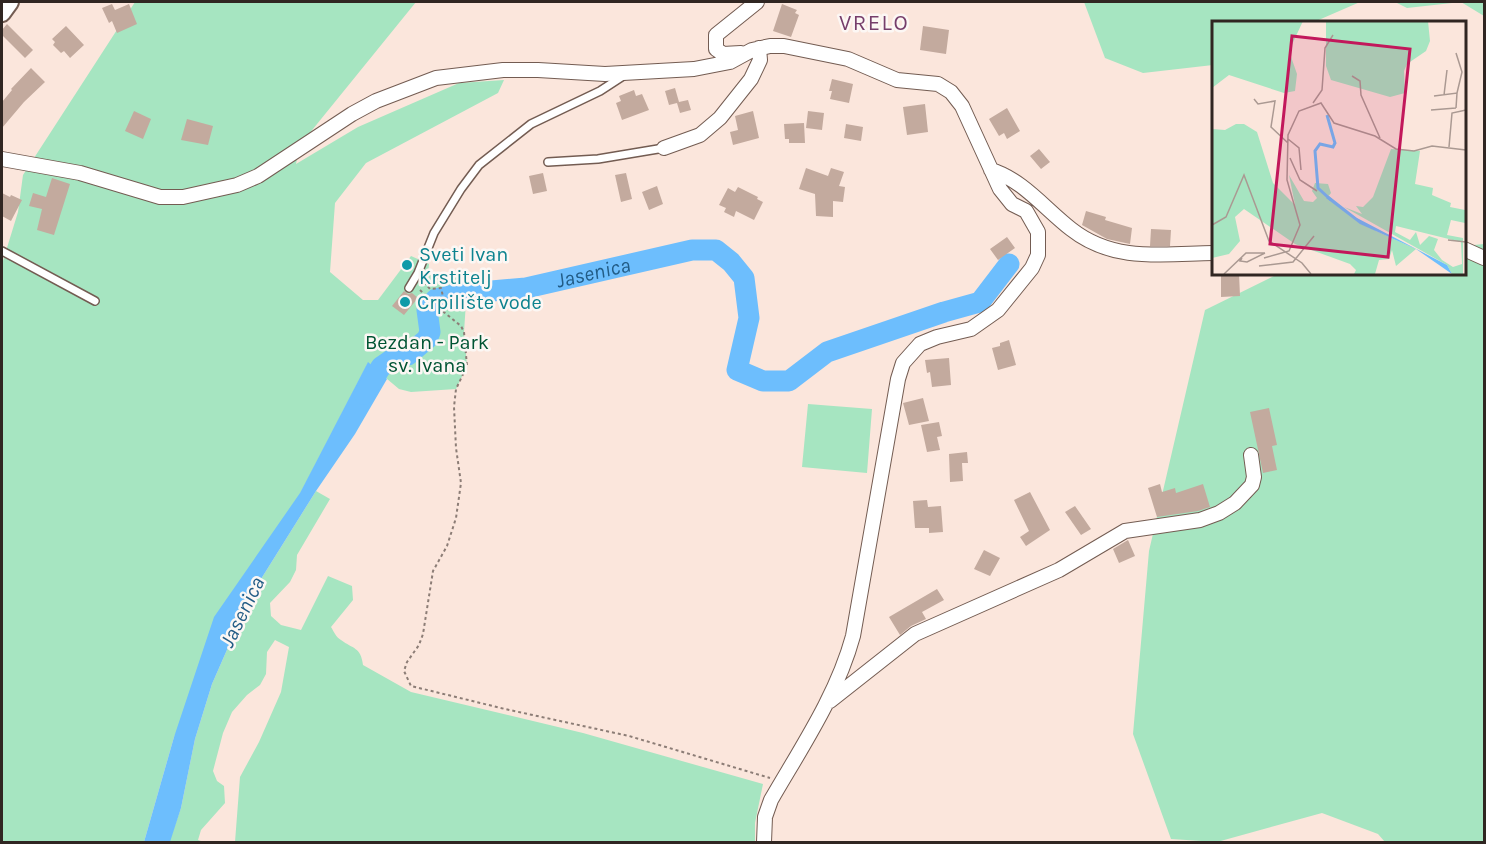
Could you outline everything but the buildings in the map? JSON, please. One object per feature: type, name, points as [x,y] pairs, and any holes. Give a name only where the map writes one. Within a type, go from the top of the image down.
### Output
[{"type":"street","points":[[2,13],[10,2]]},
{"type":"street","points":[[744,53],[723,54],[716,50],[716,35],[757,2]]},
{"type":"street","points":[[2,159],[80,173],[160,197],[183,197],[237,185],[258,176],[352,114],[376,101],[436,78],[503,70],[627,74],[694,69],[729,62],[744,53],[759,48],[784,45],[848,58],[897,80],[938,84],[946,88],[962,106],[991,170],[1006,196],[1012,204],[1026,211],[1035,225],[1040,243],[1038,255],[1032,268],[1012,293],[985,321],[971,329],[937,337],[920,344],[903,363],[898,379],[853,636],[845,663],[824,706],[771,800],[765,817],[764,843]]},
{"type":"street","points":[[664,148],[700,135],[720,118],[751,79],[760,60],[759,48]]},
{"type":"street","points":[[991,170],[1011,177],[1074,231],[1109,248],[1145,256],[1212,253]]},
{"type":"street","points":[[1465,249],[1485,258]]},
{"type":"street","points":[[824,706],[915,634],[1059,570],[1125,531],[1200,520],[1219,513],[1235,503],[1252,485],[1254,477],[1251,455]]},
{"type":"lane","points":[[411,286],[434,233],[479,165],[531,124],[600,91],[627,74]]},
{"type":"lane","points":[[548,162],[619,157],[664,148]]},
{"type":"lane","points":[[2,251],[95,301]]},
{"type":"path","points":[[411,286],[428,298]]},
{"type":"path","points":[[430,289],[441,288],[445,305],[440,309],[461,326],[464,332],[467,366],[456,389],[454,407],[461,483],[456,518],[447,546],[433,571],[423,634],[404,671],[411,686],[629,736],[781,782]]},
{"type":"green space","name":"Bezdan - Park sv. Ivana","points":[[135,2],[416,2],[300,145],[296,164],[358,127],[459,83],[504,80],[498,93],[366,163],[335,203],[330,272],[363,300],[378,300],[411,256],[429,264],[428,274],[432,276],[468,272],[464,332],[467,366],[456,389],[411,392],[399,389],[368,363],[174,737],[144,842],[2,842],[2,264],[18,212],[23,175]]},
{"type":"green space","points":[[1084,2],[1360,2],[1316,21],[1212,21],[1212,65],[1143,73],[1105,58]]},
{"type":"green space","points":[[1395,2],[1461,2],[1407,8]]},
{"type":"green space","points":[[1461,2],[1484,2],[1484,16]]},
{"type":"green space","points":[[1484,244],[1484,842],[1385,842],[1378,834],[1322,813],[1217,842],[1171,839],[1133,734],[1149,551],[1205,310],[1278,274],[1465,274],[1465,246]]},
{"type":"green space","points":[[808,404],[872,409],[867,473],[802,467]]},
{"type":"green space","points":[[316,491],[330,499],[297,555],[296,570],[290,582],[270,603],[271,616],[281,625],[301,630],[328,576],[352,586],[353,600],[331,627],[339,639],[356,649],[363,665],[411,692],[583,733],[763,784],[755,823],[755,842],[235,842],[240,777],[259,742],[281,692],[289,647],[275,640],[267,652],[266,674],[260,685],[247,695],[232,712],[223,733],[213,771],[217,781],[224,786],[225,803],[201,830],[198,840],[204,842],[169,842],[181,808],[195,739],[212,684],[251,595]]},
{"type":"water","points":[[368,362],[387,379],[355,434],[316,491],[251,595],[212,684],[195,739],[181,808],[170,842],[144,842],[174,737],[214,617],[300,493]]},
{"type":"waterway","name":"Jasenica","points":[[364,394],[381,367],[397,356],[408,355],[427,339],[430,332],[427,310],[436,299],[458,294],[526,288],[692,250],[716,250],[731,262],[744,278],[749,318],[737,370],[763,381],[789,381],[827,352],[980,302],[1009,264]]},
{"type":"place","name":"Sveti Ivan Krstitelj","points":[[407,265]]},
{"type":"place","name":"Crpilište vode","points":[[405,302]]},
{"type":"district","name":"VRELO","points":[[874,22]]}]
